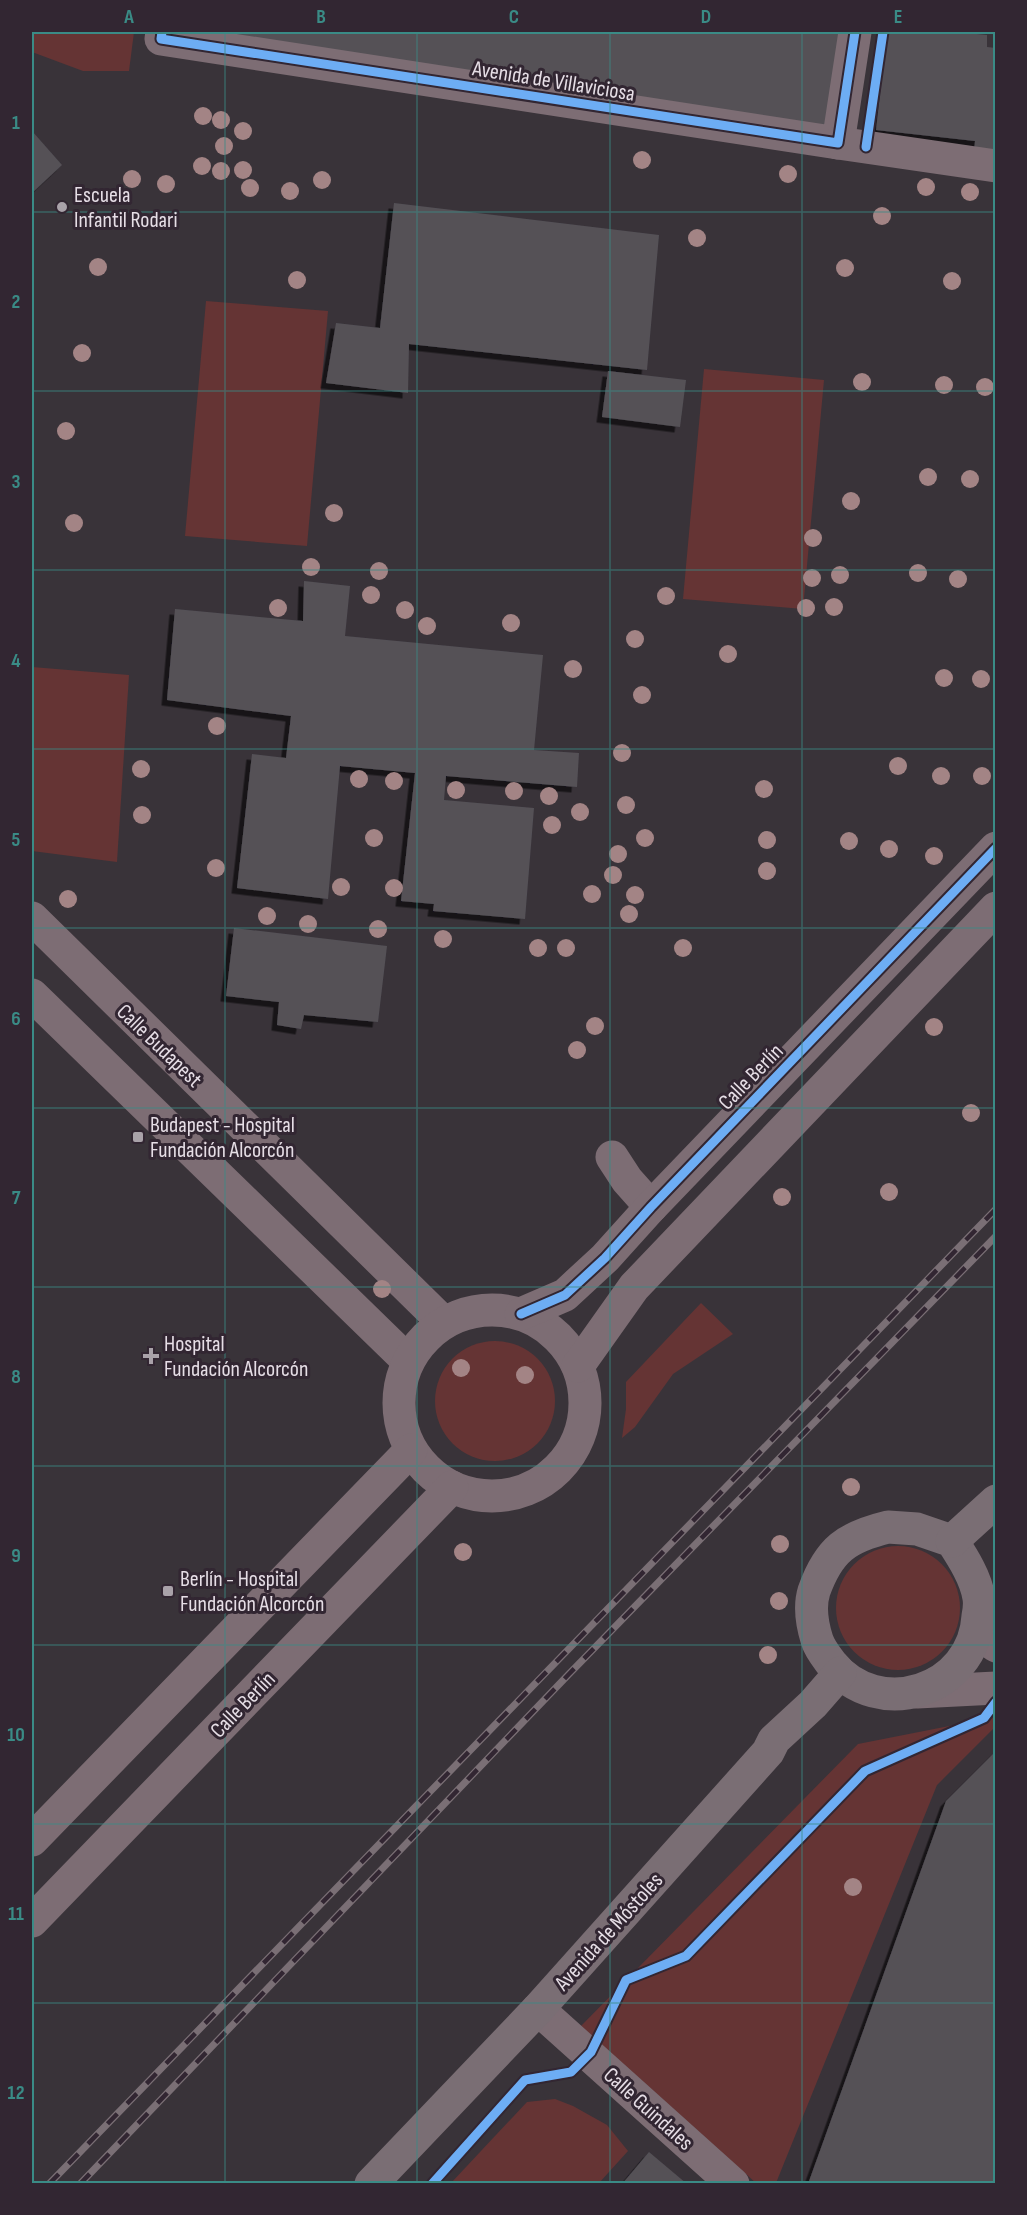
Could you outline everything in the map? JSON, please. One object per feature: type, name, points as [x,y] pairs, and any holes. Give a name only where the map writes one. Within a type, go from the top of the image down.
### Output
[{"type":"main road","points":[[952,1541],[996,1501]]},
{"type":"main road","points":[[888,1527],[918,1529],[952,1541],[968,1566],[979,1598],[986,1639],[944,1679],[918,1692],[888,1694],[860,1687],[840,1673],[820,1649],[812,1623],[812,1596],[821,1570],[837,1549],[860,1534],[888,1527]]},
{"type":"main road","name":"Avenida de Móstoles","points":[[370,2184],[538,2009],[768,1752],[774,1740],[813,1704],[840,1673]]},
{"type":"street","name":"Avenida de Villaviciosa","points":[[162,32],[161,39],[996,166]]},
{"type":"street","points":[[838,143],[855,32]]},
{"type":"street","name":"Calle Berlín","points":[[521,1314],[565,1295],[605,1258],[651,1206],[996,848]]},
{"type":"street","points":[[578,1366],[634,1287],[996,908]]},
{"type":"street","name":"Calle Budapest","points":[[32,918],[443,1322]]},
{"type":"street","points":[[32,995],[408,1361]]},
{"type":"street","points":[[612,1157],[627,1180],[651,1206]]},
{"type":"street","points":[[495,1310],[521,1314],[545,1326],[565,1343],[578,1366],[585,1390],[585,1416],[578,1440],[566,1461],[547,1478],[525,1490],[501,1496],[476,1494],[452,1487],[436,1478],[411,1450],[402,1428],[398,1406],[400,1383],[408,1361],[423,1340],[443,1322],[468,1312],[495,1310]]},
{"type":"street","points":[[32,1840],[411,1450]]},
{"type":"street","name":"Calle Berlín","points":[[32,1921],[452,1487]]},
{"type":"street","points":[[918,1692],[996,1688]]},
{"type":"street","name":"Calle Guindales","points":[[538,2009],[733,2184]]},
{"type":"shaded area","points":[[32,32],[134,32],[129,71],[83,71],[32,52]]},
{"type":"shaded area","points":[[206,301],[328,311],[307,546],[185,536]]},
{"type":"shaded area","points":[[704,369],[824,380],[803,609],[683,599]]},
{"type":"shaded area","points":[[32,667],[129,675],[117,862],[32,851]]},
{"type":"shaded area","points":[[701,1303],[733,1334],[673,1374],[635,1427],[622,1438],[626,1409],[626,1382]]},
{"type":"shaded area","points":[[495,1341],[518,1345],[538,1358],[551,1378],[555,1401],[551,1424],[538,1444],[518,1457],[495,1461],[472,1457],[452,1444],[439,1424],[435,1401],[439,1378],[452,1358],[472,1345]]},
{"type":"shaded area","points":[[898,1546],[922,1551],[942,1564],[955,1584],[960,1608],[955,1632],[942,1652],[922,1665],[898,1670],[874,1665],[854,1652],[841,1632],[836,1608],[841,1584],[854,1564],[874,1551]]},
{"type":"shaded area","points":[[995,1717],[995,1727],[937,1785],[776,2183],[756,2183],[581,2026],[858,1744]]},
{"type":"shaded area","points":[[555,2099],[607,2125],[628,2151],[599,2183],[451,2183],[527,2102]]},
{"type":"building","points":[[162,32],[867,32],[841,150]]},
{"type":"building","points":[[887,32],[956,32],[987,35],[987,47],[996,48],[996,154],[974,152],[975,141],[876,130]]},
{"type":"building","points":[[32,131],[62,165],[32,193]]},
{"type":"building","points":[[394,203],[659,235],[647,370],[409,344],[408,393],[326,383],[336,323],[380,328]]},
{"type":"building","points":[[608,371],[686,380],[680,427],[602,417]]},
{"type":"building","points":[[304,581],[350,586],[345,636],[543,655],[534,750],[579,753],[577,787],[446,776],[444,800],[534,808],[525,919],[433,911],[434,904],[401,901],[415,773],[340,766],[328,899],[237,888],[252,754],[286,758],[291,716],[167,700],[175,609],[303,621]]},
{"type":"building","points":[[234,928],[387,946],[378,1022],[304,1015],[301,1029],[277,1025],[279,1002],[226,996]]},
{"type":"building","points":[[996,1751],[996,2184],[808,2184],[946,1801]]},
{"type":"building","points":[[649,2152],[687,2184],[622,2184]]},
{"type":"railway","points":[[49,2184],[996,1209]]},
{"type":"railway","points":[[80,2184],[569,1674],[996,1236]]},
{"type":"cycle path","points":[[162,32],[161,39],[838,143],[855,32]]},
{"type":"cycle path","points":[[866,147],[883,32]]},
{"type":"cycle path","points":[[521,1314],[565,1295],[605,1258],[651,1207],[996,848]]},
{"type":"cycle path","points":[[432,2184],[525,2080],[571,2072],[591,2052],[626,1980],[686,1956],[865,1771],[984,1718],[996,1702]]},
{"type":"place","name":"Escuela Infantil Rodari","points":[[62,207]]},
{"type":"place","name":"Budapest - Hospital Fundación Alcorcón","points":[[138,1137]]},
{"type":"place","name":"Hospital Fundación Alcorcón","points":[[151,1356]]},
{"type":"place","name":"Berlín - Hospital Fundación Alcorcón","points":[[168,1591]]}]
